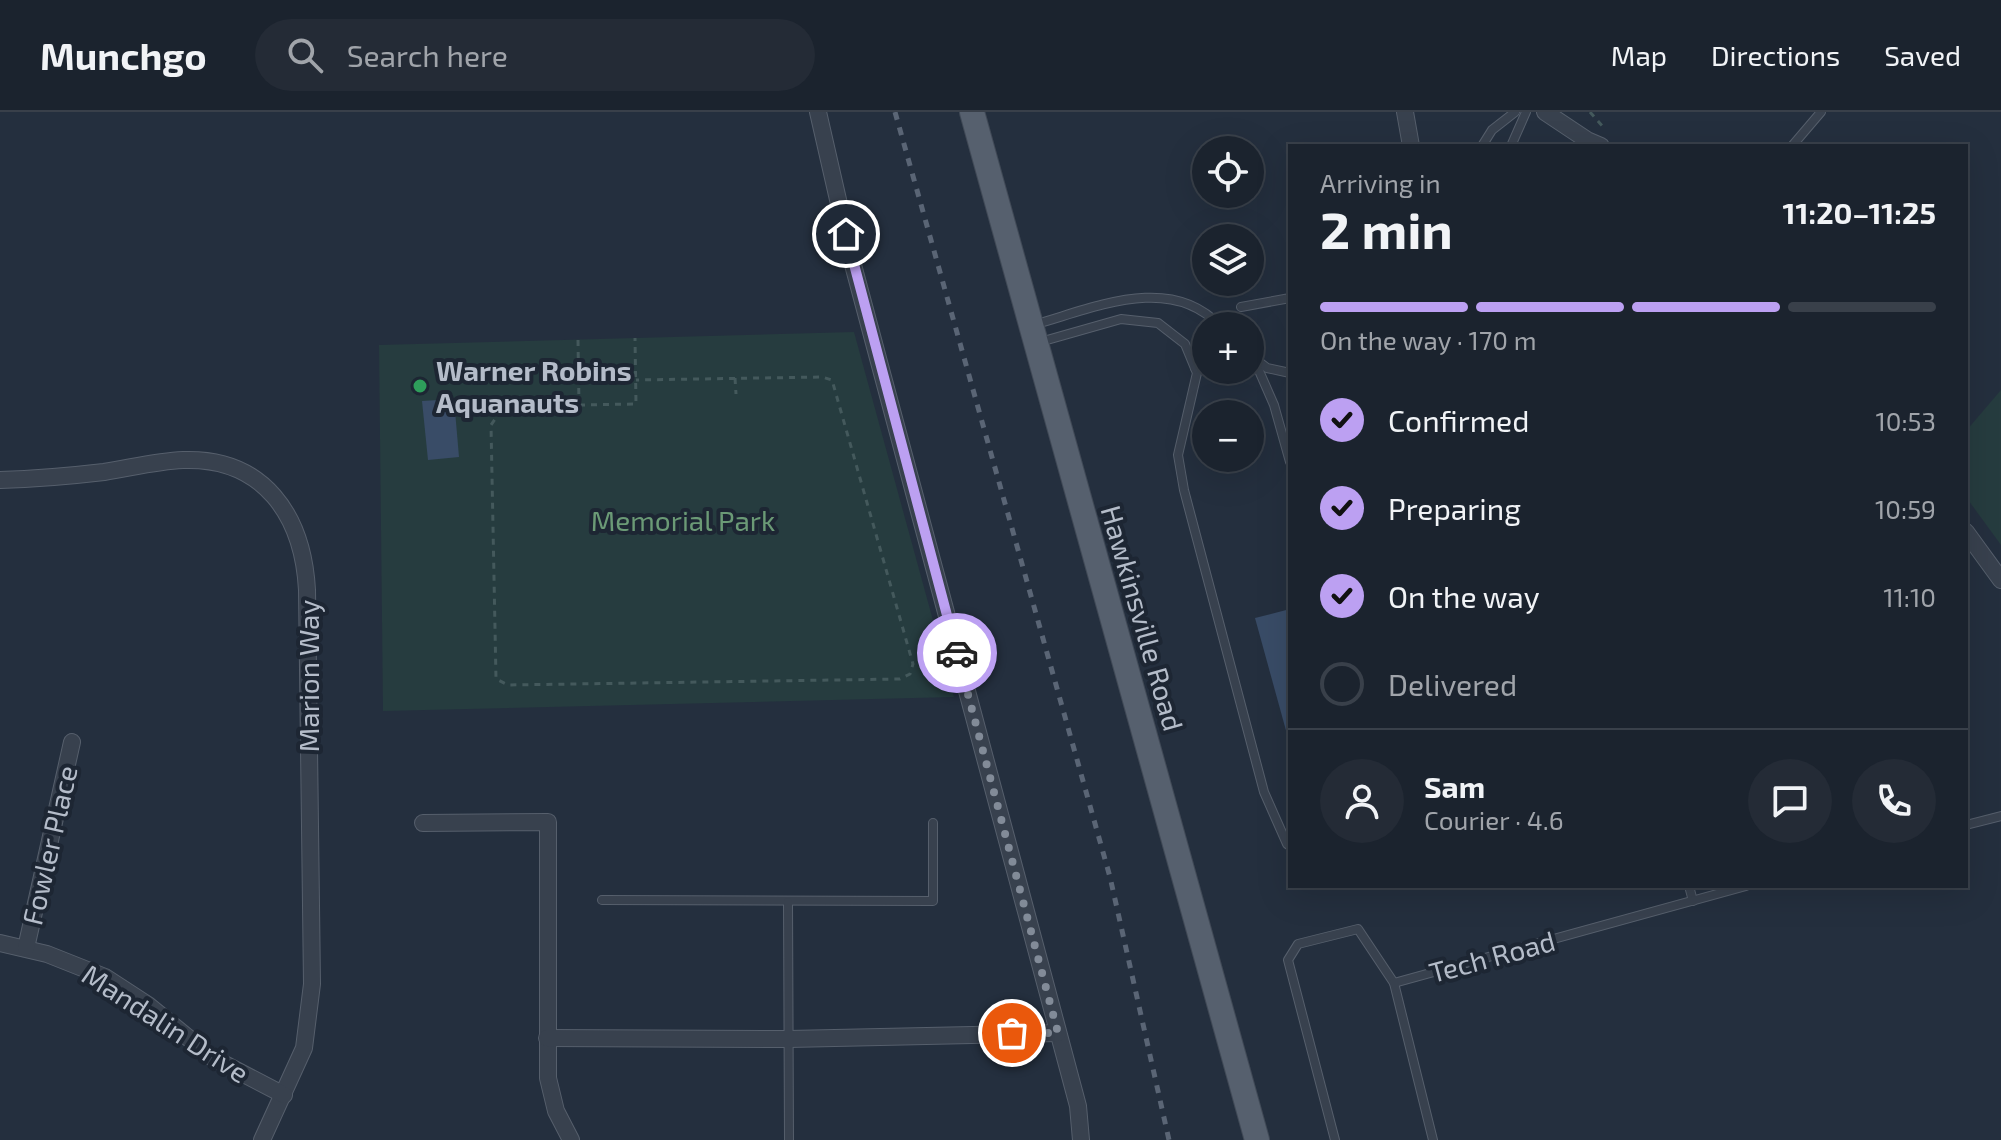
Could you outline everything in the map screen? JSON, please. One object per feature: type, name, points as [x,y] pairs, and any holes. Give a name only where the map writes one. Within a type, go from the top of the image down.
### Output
[{"type":"main road","name":"Hawkinsville Road","points":[[972,112],[1257,1140]]},
{"type":"street","points":[[818,112],[852,261],[1078,1106],[1081,1140]]},
{"type":"street","points":[[1405,112],[1411,144]]},
{"type":"street","points":[[1545,112],[1596,144]]},
{"type":"street","name":"Marion Way","points":[[0,480],[104,472],[183,460],[201,461],[227,466],[252,477],[266,487],[290,516],[303,550],[307,590],[312,984],[304,1048],[262,1140]]},
{"type":"street","points":[[1968,535],[2001,580]]},
{"type":"street","name":"Fowler Place","points":[[26,948],[72,742]]},
{"type":"street","points":[[423,823],[548,822],[548,1078],[556,1111],[571,1140]]},
{"type":"street","name":"Mandalin Drive","points":[[0,943],[68,961],[105,977],[148,1005],[213,1058],[284,1095]]},
{"type":"street","points":[[547,1038],[789,1039],[1058,1033]]},
{"type":"lane","points":[[1483,144],[1492,130],[1515,112]]},
{"type":"lane","points":[[1512,144],[1526,112]]},
{"type":"lane","points":[[1794,144],[1821,112]]},
{"type":"lane","points":[[1033,334],[1132,298],[1168,297],[1203,312]]},
{"type":"lane","points":[[1241,307],[1288,298]]},
{"type":"lane","points":[[1033,334],[1121,319],[1158,323],[1185,344],[1192,361]]},
{"type":"lane","points":[[1264,366],[1288,373]]},
{"type":"lane","points":[[1264,383],[1274,405],[1288,455]]},
{"type":"lane","points":[[1194,384],[1178,455],[1184,490],[1264,792],[1288,845]]},
{"type":"lane","points":[[1968,824],[2001,816]]},
{"type":"lane","points":[[602,900],[933,901],[933,823]]},
{"type":"lane","points":[[1690,888],[1693,901]]},
{"type":"lane","name":"Tech Road","points":[[1433,1140],[1394,983],[1739,888]]},
{"type":"lane","points":[[788,902],[789,1140]]},
{"type":"lane","points":[[1335,1140],[1288,960],[1298,944],[1358,929],[1394,983]]},
{"type":"path","points":[[579,405],[636,404],[635,338]]},
{"type":"path","points":[[578,340],[579,405],[574,412],[504,413],[498,415],[491,425],[494,672],[501,683],[906,677],[910,674],[913,664],[832,380],[822,377],[636,380]]},
{"type":"path","points":[[735,378],[736,394]]},
{"type":"green space","name":"Memorial Park","points":[[854,332],[954,697],[383,711],[379,345]]},
{"type":"green space","points":[[2001,390],[2001,545],[1968,500],[1968,429]]},
{"type":"water","points":[[454,399],[459,457],[428,460],[422,401]]},
{"type":"water","points":[[1288,610],[1288,738],[1255,618]]},
{"type":"railway","points":[[895,112],[1110,877],[1169,1140]]},
{"type":"way so far","points":[[957,653],[1058,1033],[1012,1033]]},
{"type":"place","name":"Warner Robins Aquanauts","points":[[420,386]]},
{"type":"route","points":[[846,234],[957,653]]}]
